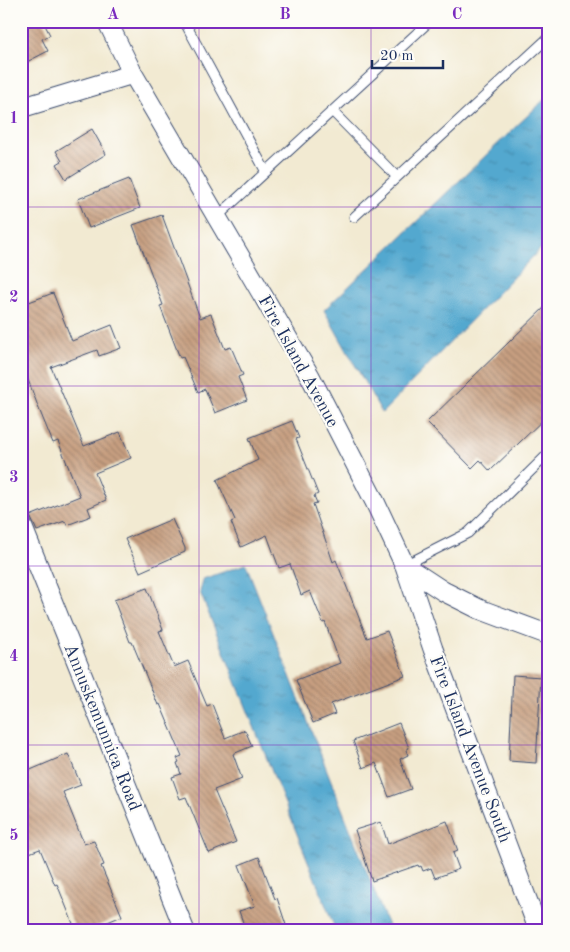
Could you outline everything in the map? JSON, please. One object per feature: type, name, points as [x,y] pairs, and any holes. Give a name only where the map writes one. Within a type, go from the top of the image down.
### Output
[{"type":"street","name":"Fire Island Avenue","points":[[107,21],[133,74],[310,376],[375,502],[405,566]]},
{"type":"street","points":[[21,108],[133,74]]},
{"type":"street","name":"Annuskemunnica Road","points":[[21,523],[185,931]]},
{"type":"street","points":[[405,566],[443,591],[479,609],[549,635]]},
{"type":"street","name":"Fire Island Avenue South","points":[[405,566],[433,649],[539,931]]},
{"type":"lane","points":[[184,21],[266,172]]},
{"type":"lane","points":[[217,217],[430,21]]},
{"type":"lane","points":[[354,217],[549,36]]},
{"type":"lane","points":[[332,111],[397,177]]},
{"type":"lane","points":[[405,566],[468,533],[549,453]]},
{"type":"water","points":[[549,95],[549,240],[382,413],[324,310]]},
{"type":"water","points":[[246,564],[390,931],[336,931],[200,592],[203,579]]},
{"type":"building","points":[[21,21],[43,21],[50,35],[42,39],[48,51],[21,65]]},
{"type":"building","points":[[92,129],[106,154],[66,179],[57,164],[62,161],[56,151]]},
{"type":"building","points":[[129,179],[140,208],[89,228],[78,199]]},
{"type":"building","points":[[162,215],[200,318],[211,314],[225,349],[231,347],[243,375],[238,377],[247,400],[215,413],[205,389],[198,392],[183,357],[180,358],[160,306],[163,305],[133,225]]},
{"type":"building","points":[[53,293],[72,341],[112,325],[121,348],[99,356],[97,350],[51,367],[84,446],[120,432],[131,458],[95,473],[106,500],[88,508],[91,516],[67,525],[65,521],[37,531],[30,516],[80,496],[58,441],[53,443],[21,361],[21,305]]},
{"type":"building","points":[[549,303],[549,414],[490,471],[480,460],[472,468],[427,422]]},
{"type":"building","points":[[292,421],[299,438],[296,439],[318,494],[314,496],[317,503],[313,504],[333,562],[336,560],[367,638],[387,631],[405,676],[331,704],[335,714],[313,723],[296,680],[340,663],[325,622],[323,623],[310,591],[301,595],[290,564],[279,568],[267,535],[241,547],[231,522],[235,520],[217,480],[258,460],[249,438]]},
{"type":"building","points":[[172,519],[185,552],[140,572],[125,539]]},
{"type":"building","points":[[147,588],[163,630],[159,631],[174,667],[188,661],[207,706],[212,704],[225,738],[245,730],[252,746],[233,754],[242,779],[214,790],[236,842],[209,853],[186,797],[180,799],[172,777],[181,774],[177,758],[182,756],[132,642],[130,642],[114,600]]},
{"type":"building","points":[[513,675],[541,677],[536,763],[509,761]]},
{"type":"building","points":[[399,723],[409,748],[406,750],[408,755],[400,759],[411,789],[389,797],[376,763],[363,768],[353,741]]},
{"type":"building","points":[[68,754],[81,785],[63,792],[84,844],[94,841],[104,865],[101,866],[122,916],[86,931],[76,931],[40,849],[21,856],[21,774]]},
{"type":"building","points":[[447,821],[458,851],[453,853],[459,869],[435,878],[431,868],[423,871],[421,866],[419,867],[418,865],[372,881],[355,830],[381,822],[388,844]]},
{"type":"building","points":[[259,857],[275,899],[277,898],[288,931],[246,931],[239,911],[255,906],[239,865]]}]
